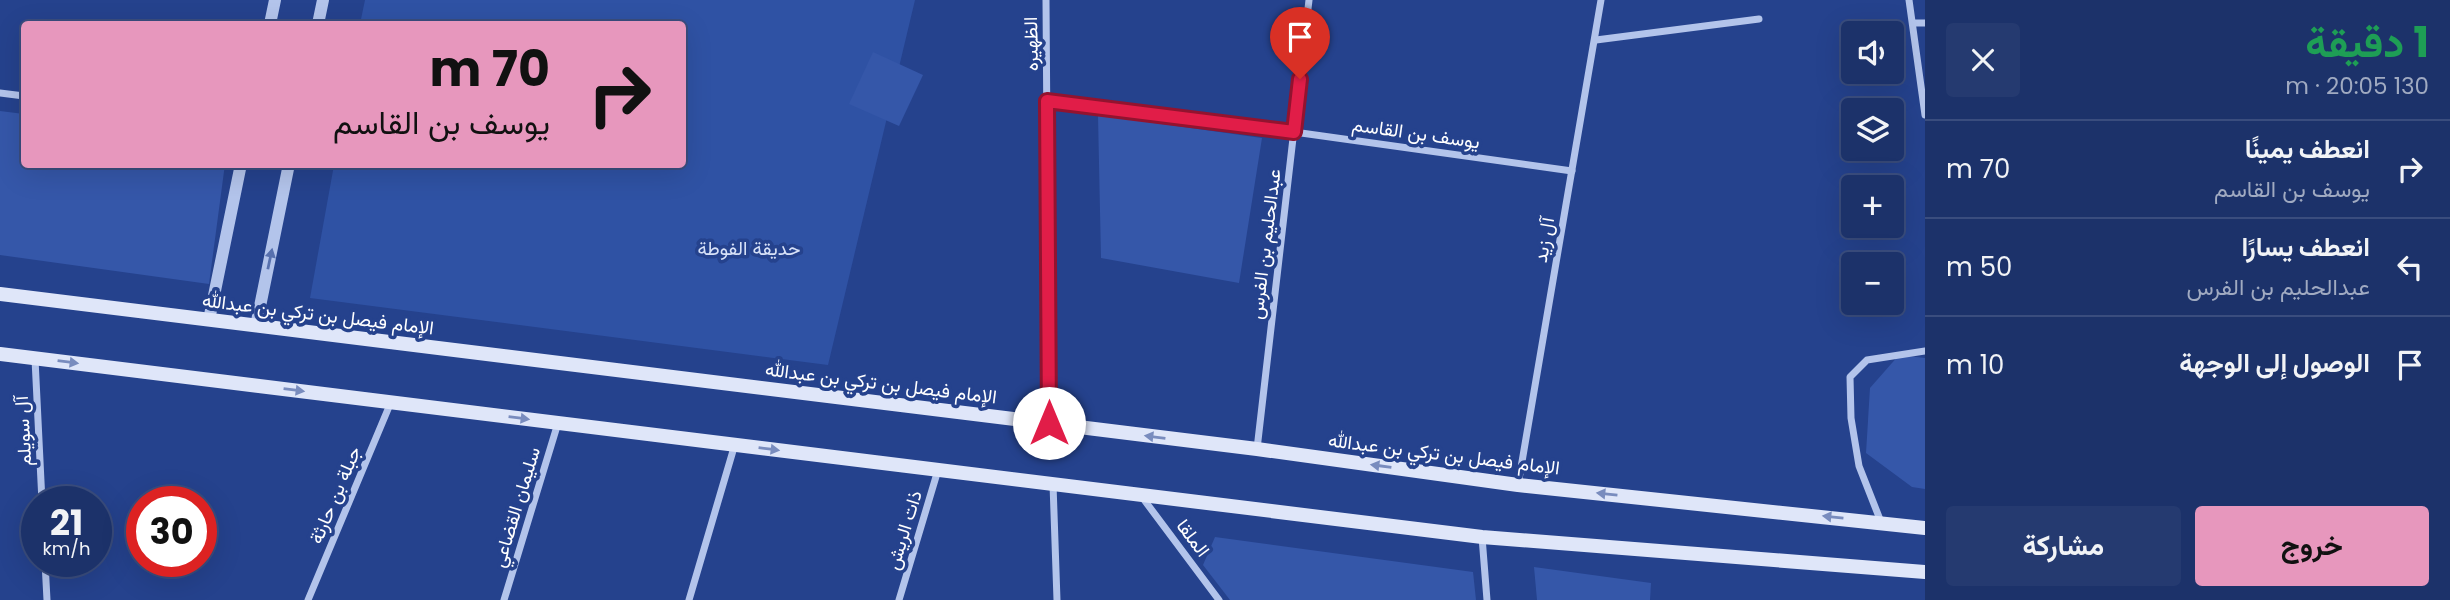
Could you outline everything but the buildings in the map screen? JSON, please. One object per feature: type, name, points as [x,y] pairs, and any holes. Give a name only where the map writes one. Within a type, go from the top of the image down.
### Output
[{"type":"main road","name":"الإمام فيصل بن تركي بن عبدالله","points":[[0,294],[1257,449],[1518,485],[1925,528]]},
{"type":"main road","points":[[0,354],[1482,537],[1925,572]]},
{"type":"street","points":[[271,21],[275,0]]},
{"type":"street","points":[[319,21],[323,0]]},
{"type":"street","name":"الظهيره","points":[[1046,0],[1049,423]]},
{"type":"street","name":"عبدالحليم بن الفرس","points":[[1257,449],[1309,0]]},
{"type":"street","name":"آل زيد","points":[[1518,485],[1601,0]]},
{"type":"street","points":[[1909,0],[1925,115]]},
{"type":"street","points":[[1596,40],[1759,19]]},
{"type":"street","points":[[1913,23],[1925,23]]},
{"type":"street","points":[[0,93],[21,96]]},
{"type":"street","name":"يوسف بن القاسم","points":[[1047,101],[1572,171]]},
{"type":"street","points":[[209,320],[240,168]]},
{"type":"street","points":[[256,326],[288,168]]},
{"type":"street","points":[[1881,522],[1859,466],[1851,418],[1850,377],[1867,360],[1925,351]]},
{"type":"street","name":"آل سويلم","points":[[35,358],[41,486]]},
{"type":"street","name":"جبلة بن حارثة","points":[[308,600],[391,402]]},
{"type":"street","name":"سليمان القضاعي","points":[[504,600],[558,423]]},
{"type":"street","points":[[689,600],[734,444]]},
{"type":"street","name":"ذات الريش","points":[[899,600],[938,470]]},
{"type":"street","points":[[1053,484],[1057,600]]},
{"type":"street","name":"الملقا","points":[[1141,495],[1219,600]]},
{"type":"street","points":[[1482,537],[1487,600]]},
{"type":"street","points":[[46,577],[47,600]]},
{"type":"green space","name":"حديقة الفوطة","points":[[365,0],[915,0],[828,365],[310,298],[333,168],[686,168],[686,21],[361,21]]},
{"type":"route","points":[[1049,423],[1047,101],[1294,132],[1300,79]]}]
